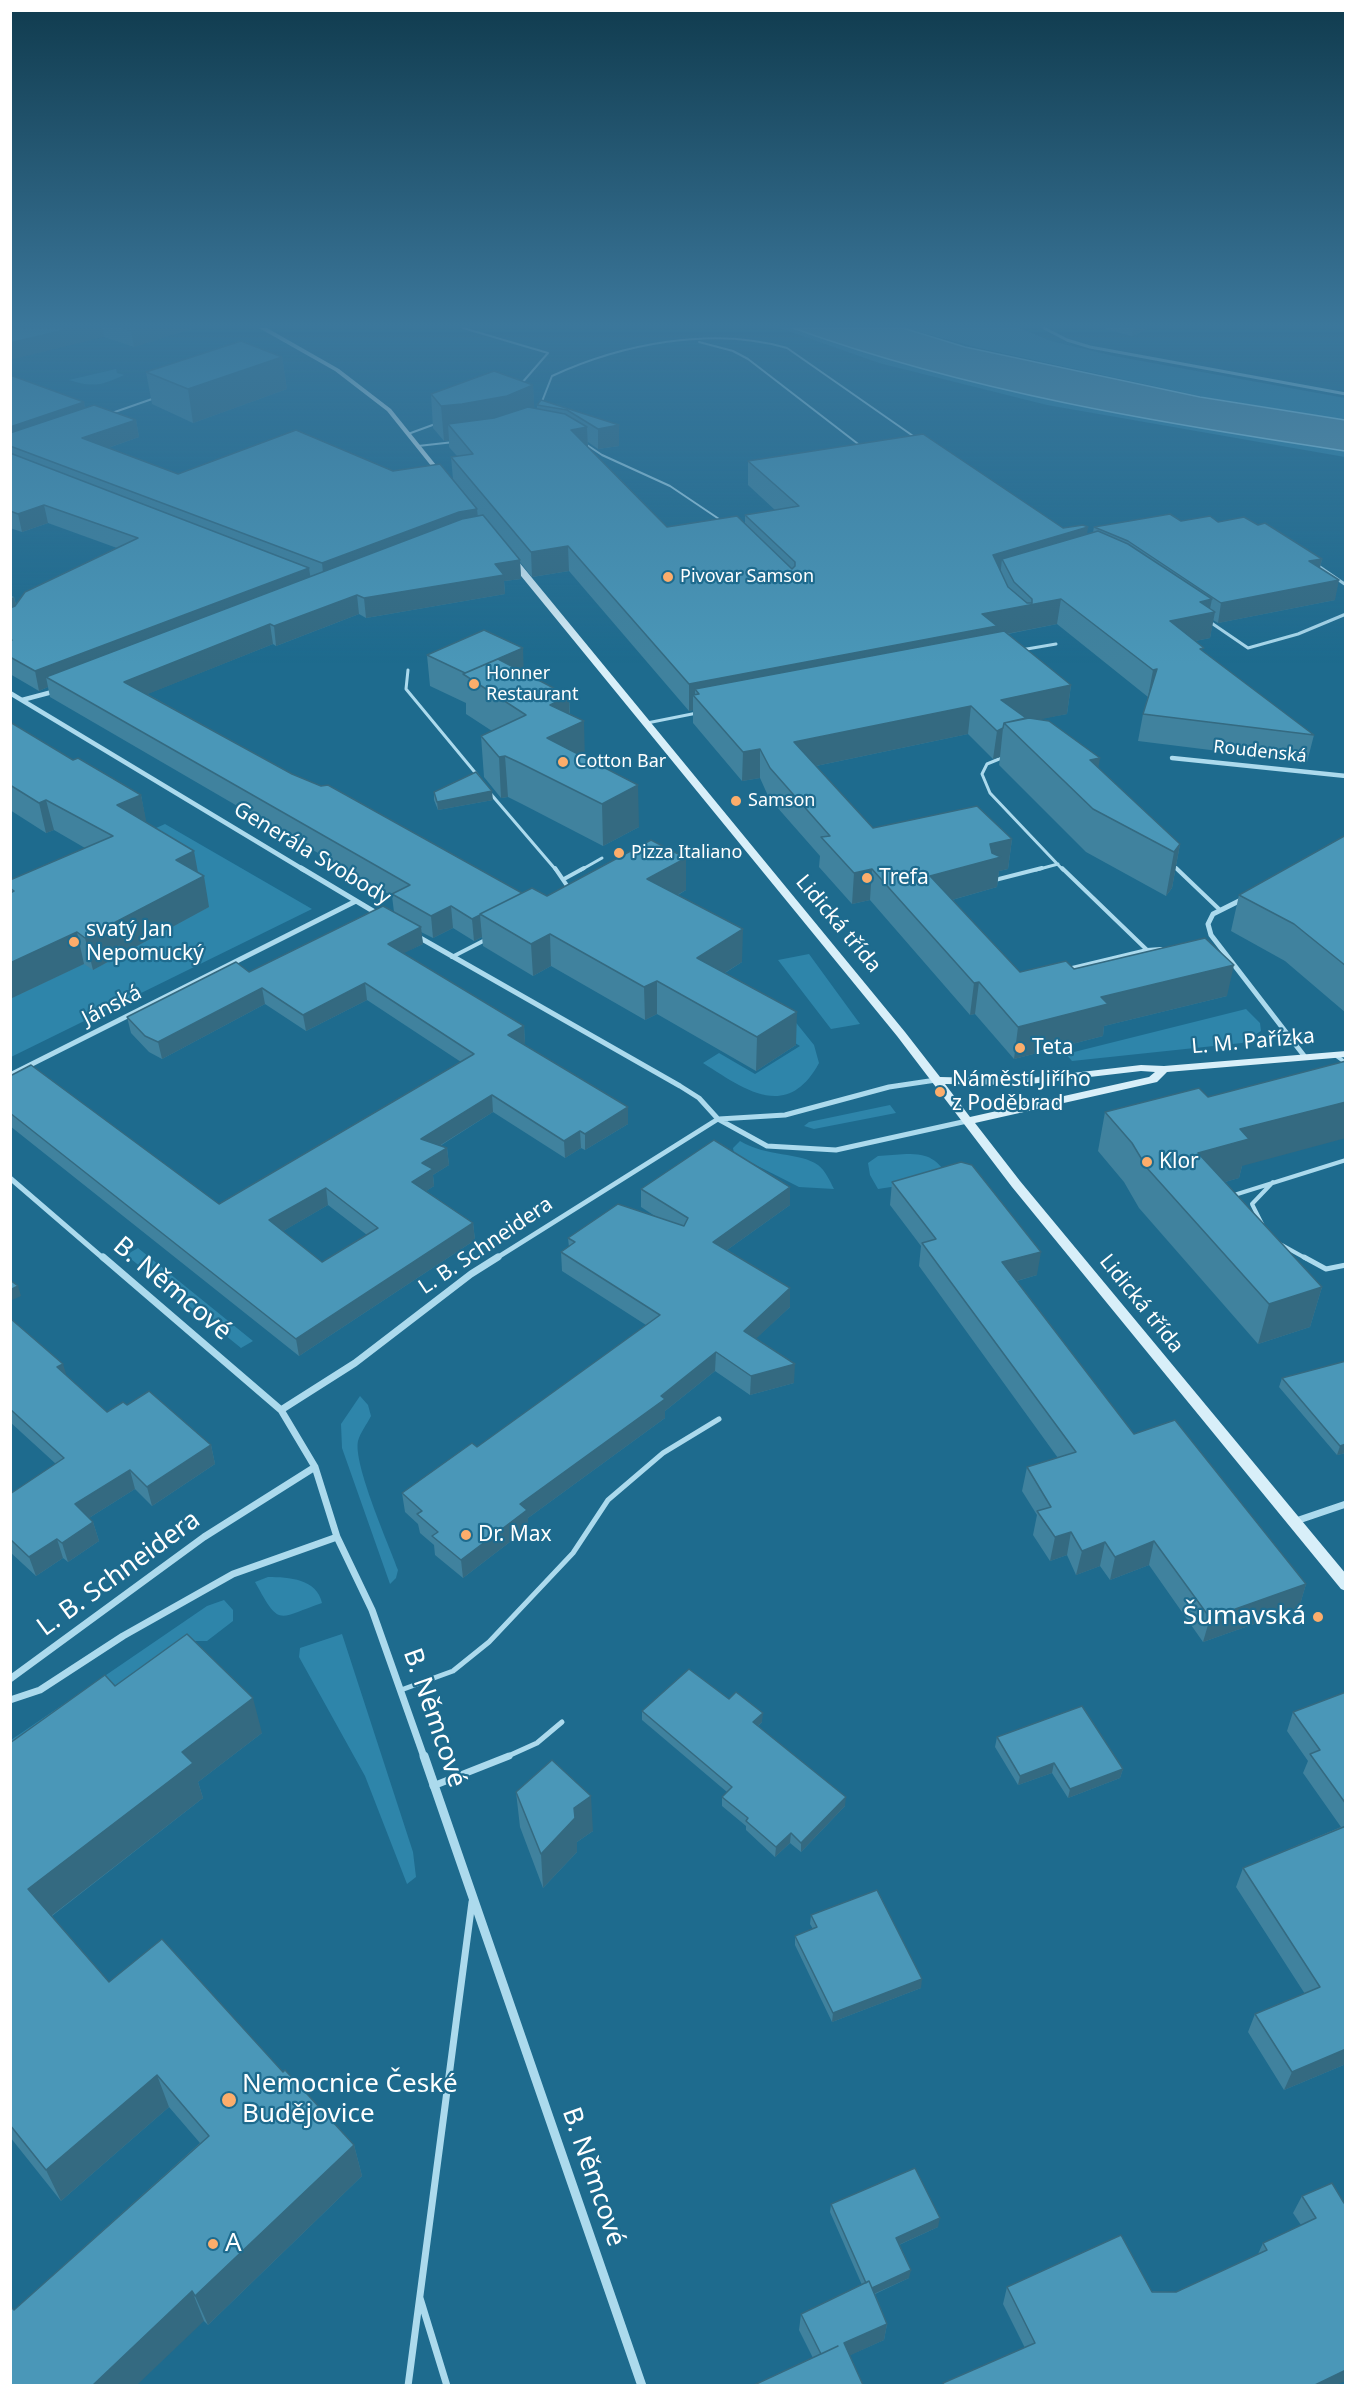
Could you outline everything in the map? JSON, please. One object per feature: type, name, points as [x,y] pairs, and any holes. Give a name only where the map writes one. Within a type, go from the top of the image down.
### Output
[{"type":"street","points":[[413,440],[446,479]]},
{"type":"street","name":"Lidická třída","points":[[502,547],[1346,1585]]},
{"type":"street","points":[[22,700],[59,690]]},
{"type":"street","name":"Generála Svobody","points":[[10,693],[384,917]]},
{"type":"street","name":"Roudenská","points":[[1172,758],[1346,776]]},
{"type":"street","points":[[1255,893],[1213,914],[1208,924],[1211,934],[1305,1057]]},
{"type":"street","name":"Jánská","points":[[10,1075],[357,901]]},
{"type":"street","name":"Generála Svobody","points":[[404,929],[680,1086],[699,1098],[718,1119],[766,1146],[836,1150],[967,1120]]},
{"type":"street","name":"L. M. Pařízka","points":[[936,1080],[1021,1082],[1141,1068],[1164,1069],[1340,1054]]},
{"type":"street","points":[[967,1120],[1153,1080],[1164,1069]]},
{"type":"street","points":[[718,1119],[785,1115],[889,1087],[936,1080]]},
{"type":"street","name":"L. B. Schneidera","points":[[281,1410],[355,1363],[481,1268],[718,1119]]},
{"type":"street","name":"B. Němcové","points":[[10,1178],[281,1410],[315,1467],[337,1537],[372,1610],[401,1690],[642,2385]]},
{"type":"street","name":"L. B. Schneidera","points":[[10,1679],[204,1537],[315,1467]]},
{"type":"street","points":[[1293,1522],[1346,1504]]},
{"type":"street","points":[[10,1700],[40,1690],[123,1636],[205,1588],[233,1575],[337,1537]]},
{"type":"lane","points":[[580,440],[602,455],[670,486],[729,528]]},
{"type":"lane","points":[[853,440],[867,451]]},
{"type":"lane","points":[[919,440],[924,443]]},
{"type":"lane","points":[[418,446],[462,442]]},
{"type":"lane","points":[[1313,563],[1346,585]]},
{"type":"lane","points":[[1209,622],[1248,648],[1275,643],[1316,629],[1346,614]]},
{"type":"lane","points":[[1010,652],[1056,644]]},
{"type":"lane","points":[[408,670],[406,689],[481,781]]},
{"type":"lane","points":[[646,723],[697,713]]},
{"type":"lane","points":[[1006,756],[987,764],[982,774],[990,793],[1032,838],[1147,950]]},
{"type":"lane","points":[[488,790],[564,879],[571,891],[566,896]]},
{"type":"lane","points":[[564,879],[602,858]]},
{"type":"lane","points":[[1169,861],[1220,910]]},
{"type":"lane","points":[[992,881],[1058,864]]},
{"type":"lane","points":[[452,957],[490,938]]},
{"type":"lane","points":[[1210,947],[1220,946]]},
{"type":"lane","points":[[1059,971],[1147,950],[1168,949]]},
{"type":"lane","points":[[1340,1054],[1346,1063]]},
{"type":"lane","points":[[1225,1198],[1346,1160]]},
{"type":"lane","points":[[1265,1230],[1252,1204],[1273,1182]]},
{"type":"lane","points":[[1278,1243],[1326,1269],[1346,1265]]},
{"type":"lane","points":[[401,1690],[453,1671],[489,1642],[573,1553],[608,1500],[663,1453],[719,1419]]},
{"type":"lane","points":[[433,1786],[488,1766],[529,1747],[562,1722]]},
{"type":"lane","points":[[408,2385],[472,1899]]},
{"type":"lane","points":[[419,2296],[447,2385]]},
{"type":"shaded area","points":[[1247,440],[1281,440],[1345,451],[1345,457]]},
{"type":"shaded area","points":[[1274,440],[1345,440],[1345,451]]},
{"type":"shaded area","points":[[165,824],[312,909],[11,1057],[11,893]]},
{"type":"shaded area","points":[[809,954],[860,1024],[831,1029],[778,960]]},
{"type":"shaded area","points":[[785,1009],[814,1045],[819,1063],[807,1081],[793,1092],[779,1096],[764,1095],[749,1090],[703,1063],[719,1053],[755,1074],[800,1046],[763,1024]]},
{"type":"shaded area","points":[[1246,1009],[1260,1023],[1261,1031],[1242,1043],[1072,1061],[1066,1054]]},
{"type":"shaded area","points":[[890,1105],[896,1113],[814,1129],[804,1126],[809,1122]]},
{"type":"shaded area","points":[[740,1141],[761,1150],[811,1161],[823,1170],[834,1189],[799,1187],[734,1154],[733,1148]]},
{"type":"shaded area","points":[[921,1155],[932,1159],[950,1178],[878,1189],[870,1175],[868,1163],[878,1156]]},
{"type":"shaded area","points":[[138,1248],[253,1341],[241,1348],[126,1255]]},
{"type":"shaded area","points":[[360,1396],[368,1405],[371,1416],[359,1438],[358,1452],[366,1485],[398,1570],[396,1578],[390,1584],[342,1448],[341,1424]]},
{"type":"shaded area","points":[[268,1577],[293,1579],[308,1584],[319,1595],[322,1603],[287,1615],[275,1613],[255,1582]]},
{"type":"shaded area","points":[[224,1600],[233,1610],[233,1621],[207,1641],[185,1641],[11,1765],[11,1740],[207,1606]]},
{"type":"shaded area","points":[[342,1634],[413,1852],[416,1877],[407,1884],[365,1776],[299,1657],[300,1648]]},
{"type":"building","points":[[10,440],[87,440],[178,474],[270,440],[319,440],[393,471],[440,464],[477,509],[459,512],[322,563],[10,446]]},
{"type":"building","points":[[461,440],[581,440],[667,527],[737,516],[792,569],[795,562],[745,515],[799,506],[748,461],[885,440],[932,440],[1063,528],[1083,525],[1088,527],[993,555],[1008,587],[1027,603],[1032,603],[1032,599],[1014,582],[1002,559],[1098,531],[1128,544],[1212,599],[1200,602],[1215,612],[1170,621],[1204,648],[1200,649],[1314,735],[1143,714],[1157,669],[1153,670],[1061,599],[982,614],[997,626],[689,684],[568,546],[531,552],[451,457],[473,454]]},
{"type":"building","points":[[10,453],[309,568],[35,671],[10,657],[10,641],[12,640],[10,640],[10,608],[15,606],[25,592],[138,538],[44,505],[18,514],[10,511]]},
{"type":"building","points":[[1170,514],[1181,521],[1210,516],[1218,522],[1244,517],[1258,525],[1265,523],[1322,559],[1309,561],[1339,580],[1221,603],[1128,541],[1094,527]]},
{"type":"building","points":[[483,515],[520,560],[495,564],[504,575],[364,598],[357,595],[274,626],[270,624],[124,682],[292,774],[321,786],[328,785],[522,893],[472,919],[451,906],[431,916],[392,894],[410,885],[46,677],[462,519]]},
{"type":"building","points":[[484,630],[523,648],[465,673],[427,655]]},
{"type":"building","points":[[1004,631],[1071,685],[1001,700],[1026,718],[1004,723],[1003,728],[997,731],[971,706],[794,742],[873,828],[977,806],[1012,839],[990,844],[992,853],[1001,857],[930,876],[1020,972],[1066,961],[1074,969],[1205,938],[1234,965],[1101,997],[1108,1004],[1018,1027],[979,982],[974,983],[872,869],[854,873],[821,837],[830,836],[770,768],[760,749],[743,752],[693,695],[699,694],[695,689]]},
{"type":"building","points":[[498,659],[569,696],[550,705],[584,721],[547,738],[638,785],[602,804],[505,756],[499,757],[481,736],[526,715],[463,674]]},
{"type":"building","points":[[1029,718],[1049,721],[1100,758],[1090,760],[1180,844],[1174,852],[1093,809],[1004,723]]},
{"type":"building","points":[[10,722],[73,760],[78,758],[141,795],[117,805],[194,851],[176,860],[204,876],[85,938],[77,932],[10,963],[10,893],[14,891],[10,888],[10,880],[113,836],[46,800],[39,803],[10,785]]},
{"type":"building","points":[[476,772],[492,791],[437,802],[434,792]]},
{"type":"building","points":[[1346,835],[1346,966],[1294,924],[1239,895]]},
{"type":"building","points":[[651,840],[686,858],[647,879],[743,929],[697,958],[797,1012],[757,1037],[657,981],[644,987],[550,934],[531,944],[480,914],[532,888],[547,896]]},
{"type":"building","points":[[383,906],[421,927],[388,944],[524,1026],[508,1035],[628,1107],[585,1134],[580,1131],[564,1141],[492,1095],[421,1139],[447,1148],[422,1163],[433,1169],[412,1182],[473,1223],[296,1339],[10,1113],[10,1076],[31,1065],[219,1204],[474,1054],[365,983],[303,1015],[262,988],[158,1042],[145,1036],[127,1017],[236,962],[249,972]],"holes":[[[326,1188],[378,1228],[322,1262],[269,1220]]]},
{"type":"building","points":[[1346,1061],[1346,1102],[1240,1129],[1249,1139],[1198,1153],[1322,1287],[1269,1304],[1147,1168],[1132,1143],[1105,1112],[1199,1088],[1208,1097]]},
{"type":"building","points":[[714,1140],[790,1187],[713,1242],[790,1288],[744,1331],[795,1364],[751,1376],[716,1352],[661,1396],[665,1399],[520,1504],[527,1510],[461,1560],[432,1536],[438,1532],[417,1514],[422,1511],[402,1493],[472,1443],[477,1447],[660,1315],[561,1252],[575,1242],[568,1238],[618,1204],[684,1226],[688,1218],[641,1189]]},
{"type":"building","points":[[961,1162],[972,1165],[1041,1252],[1002,1262],[1134,1434],[1175,1420],[1306,1584],[1210,1618],[1154,1541],[1115,1557],[1105,1542],[1082,1551],[1071,1532],[1055,1537],[1037,1511],[1051,1507],[1027,1467],[1076,1452],[922,1243],[936,1239],[892,1182]]},
{"type":"building","points":[[10,1280],[18,1286],[10,1290]]},
{"type":"building","points":[[10,1319],[63,1364],[57,1367],[107,1412],[123,1402],[127,1405],[149,1391],[211,1445],[147,1487],[130,1470],[75,1504],[93,1522],[62,1543],[57,1539],[29,1557],[10,1539],[10,1494],[64,1458],[10,1409]]},
{"type":"building","points":[[1346,1361],[1346,1444],[1340,1446],[1282,1378]]},
{"type":"building","points":[[187,1634],[253,1698],[182,1752],[193,1763],[28,1889],[109,1982],[162,1939],[283,2072],[285,2070],[354,2145],[195,2296],[192,2291],[93,2385],[10,2385],[10,2306],[14,2310],[209,2136],[157,2075],[46,2170],[10,2125],[10,1743],[105,1675],[115,1686]]},
{"type":"building","points":[[689,1669],[729,1699],[736,1692],[763,1713],[753,1722],[846,1797],[801,1843],[791,1833],[776,1847],[746,1821],[748,1818],[722,1797],[732,1787],[642,1711]]},
{"type":"building","points":[[1346,1692],[1346,1804],[1310,1754],[1320,1750],[1293,1712]]},
{"type":"building","points":[[1082,1706],[1123,1769],[1070,1789],[1054,1763],[1020,1776],[997,1737]]},
{"type":"building","points":[[552,1760],[591,1796],[574,1808],[575,1818],[541,1854],[516,1792]]},
{"type":"building","points":[[1346,1826],[1346,2049],[1292,2072],[1255,2014],[1320,1987],[1243,1868]]},
{"type":"building","points":[[877,1890],[922,1979],[833,2013],[795,1936],[817,1927],[811,1915]]},
{"type":"building","points":[[915,2168],[940,2218],[896,2238],[911,2270],[872,2288],[869,2281],[866,2283],[831,2204]]},
{"type":"building","points":[[1332,2183],[1344,2203],[1346,2202],[1346,2370],[1315,2385],[944,2385],[943,2383],[1035,2343],[1007,2287],[1121,2235],[1152,2292],[1176,2292],[1267,2250],[1263,2243],[1316,2218],[1302,2196]]},
{"type":"building","points":[[869,2281],[887,2324],[844,2343],[863,2385],[754,2385],[821,2354],[801,2314]]},
{"type":"place","name":"Pivovar Samson","points":[[668,577]]},
{"type":"place","name":"Honner Restaurant","points":[[474,684]]},
{"type":"place","name":"Cotton Bar","points":[[563,762]]},
{"type":"place","name":"Samson","points":[[736,801]]},
{"type":"place","name":"Pizza Italiano","points":[[619,853]]},
{"type":"place","name":"Trefa","points":[[867,878]]},
{"type":"place","name":"svatý Jan Nepomucký","points":[[74,942]]},
{"type":"place","name":"Teta","points":[[1020,1048]]},
{"type":"place","name":"Náměstí Jiřího z Poděbrad","points":[[940,1092]]},
{"type":"place","name":"Klor","points":[[1147,1162]]},
{"type":"place","name":"Dr. Max","points":[[466,1535]]},
{"type":"place","name":"Šumavská","points":[[1318,1617]]},
{"type":"place","name":"Nemocnice České Budějovice","points":[[229,2100]]},
{"type":"place","name":"A","points":[[213,2244]]}]
